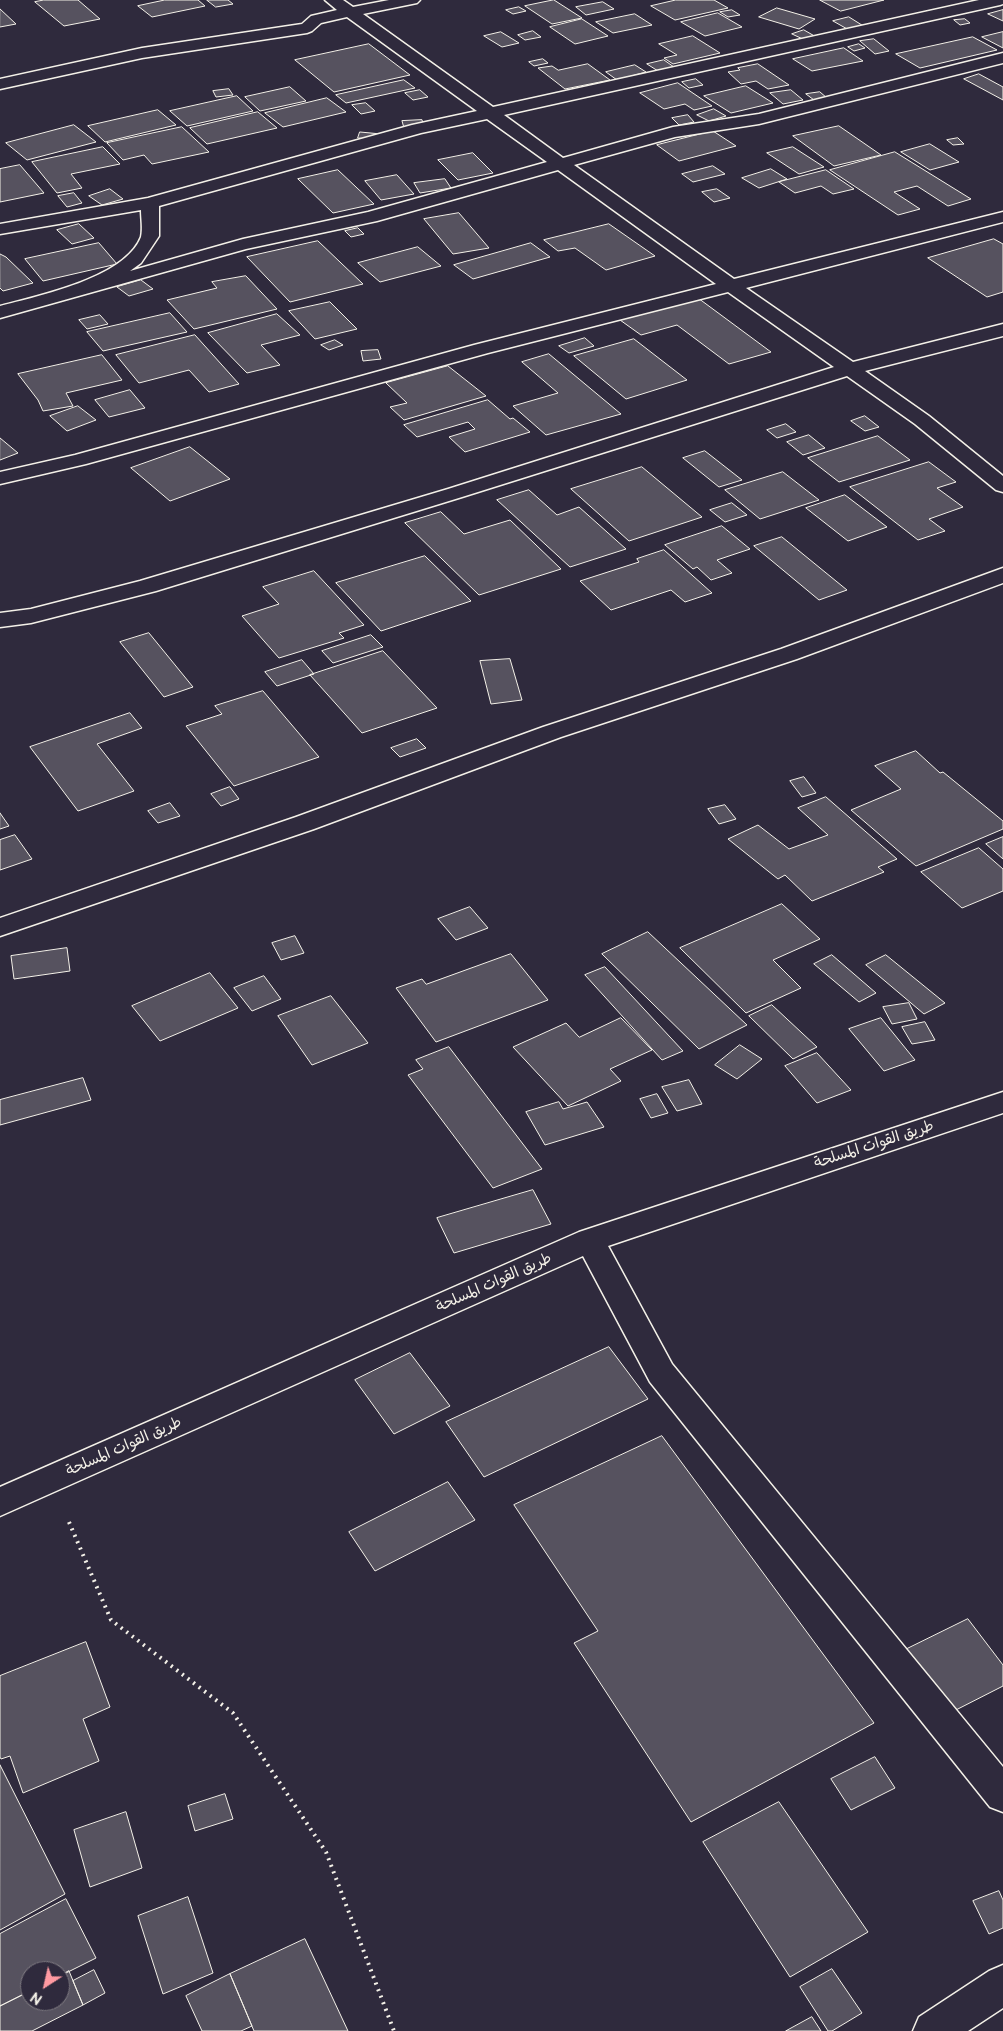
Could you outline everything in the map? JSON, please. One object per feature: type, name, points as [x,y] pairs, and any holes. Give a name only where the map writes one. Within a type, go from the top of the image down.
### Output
[{"type":"street","points":[[334,0],[729,285],[922,420],[1003,486]]},
{"type":"street","points":[[0,84],[142,52],[307,28],[316,19],[412,0]]},
{"type":"street","points":[[0,229],[150,204],[418,129],[1000,0]]},
{"type":"street","points":[[0,312],[243,244],[371,217],[673,132],[759,119],[1003,58]]},
{"type":"street","points":[[75,292],[109,276],[135,259],[150,236],[150,204]]},
{"type":"street","points":[[0,478],[79,460],[443,359],[1003,217]]},
{"type":"street","points":[[0,620],[32,616],[148,586],[456,493],[849,369],[1003,330]]},
{"type":"street","points":[[0,927],[305,823],[552,732],[789,654],[1003,575]]},
{"type":"street","name":"طريق القوات المسلحة","points":[[0,1502],[590,1240],[1003,1102]]},
{"type":"street","points":[[590,1240],[662,1373],[1003,1795]]},
{"type":"street","points":[[933,2031],[1003,1986]]},
{"type":"path","points":[[51,1480],[111,1620],[233,1713],[326,1852],[394,2031]]},
{"type":"building","points":[[44,0],[78,0],[100,19],[64,26],[35,2]]},
{"type":"building","points":[[165,0],[198,0],[205,6],[152,17],[138,6]]},
{"type":"building","points":[[207,0],[228,0],[233,4],[216,7]]},
{"type":"building","points":[[554,0],[582,18],[552,24],[525,6]]},
{"type":"building","points":[[676,0],[714,0],[728,8],[675,20],[651,6]]},
{"type":"building","points":[[820,0],[884,0],[841,11]]},
{"type":"building","points":[[603,2],[614,9],[586,15],[576,7]]},
{"type":"building","points":[[519,7],[526,11],[513,14],[506,10]]},
{"type":"building","points":[[777,8],[815,19],[799,29],[759,17]]},
{"type":"building","points":[[0,9],[16,24],[0,27]]},
{"type":"building","points":[[732,10],[740,15],[728,17],[720,12]]},
{"type":"building","points":[[1003,10],[1003,21],[988,14]]},
{"type":"building","points":[[718,13],[742,27],[705,36],[681,22]]},
{"type":"building","points":[[635,14],[652,25],[613,33],[596,22]]},
{"type":"building","points":[[849,17],[865,27],[849,30],[833,21]]},
{"type":"building","points":[[582,19],[608,36],[575,44],[550,27]]},
{"type":"building","points":[[965,19],[970,23],[960,25],[954,20]]},
{"type":"building","points":[[804,30],[818,38],[807,41],[792,34]]},
{"type":"building","points":[[533,31],[541,37],[525,40],[518,35]]},
{"type":"building","points":[[501,32],[519,43],[502,47],[484,36]]},
{"type":"building","points":[[1003,32],[1003,48],[982,37]]},
{"type":"building","points":[[693,36],[720,53],[673,64],[664,58],[677,55],[659,44]]},
{"type":"building","points":[[973,37],[997,50],[920,68],[896,54]]},
{"type":"building","points":[[874,39],[889,51],[875,54],[860,41]]},
{"type":"building","points":[[369,44],[410,75],[334,92],[295,60]]},
{"type":"building","points":[[859,44],[865,48],[854,51],[848,47]]},
{"type":"building","points":[[844,48],[863,61],[812,71],[793,59]]},
{"type":"building","points":[[543,59],[548,63],[534,66],[529,62]]},
{"type":"building","points":[[664,60],[674,67],[658,71],[647,64]]},
{"type":"building","points":[[588,64],[610,80],[565,89],[538,68],[552,66],[558,70]]},
{"type":"building","points":[[758,64],[789,85],[768,89],[756,81],[741,84],[728,72]]},
{"type":"building","points":[[635,65],[646,72],[617,80],[606,72]]},
{"type":"building","points":[[979,74],[1003,87],[1003,100],[964,79]]},
{"type":"building","points":[[696,79],[703,85],[689,88],[682,82]]},
{"type":"building","points":[[404,80],[415,88],[346,103],[336,95]]},
{"type":"building","points":[[678,83],[712,106],[694,110],[685,104],[664,109],[640,93]]},
{"type":"building","points":[[746,86],[773,103],[731,113],[704,96]]},
{"type":"building","points":[[290,87],[306,101],[260,111],[245,97]]},
{"type":"building","points":[[229,89],[233,95],[216,97],[213,91]]},
{"type":"building","points":[[420,90],[428,97],[413,100],[405,93]]},
{"type":"building","points":[[791,90],[803,100],[783,104],[770,93]]},
{"type":"building","points":[[820,92],[827,98],[814,100],[806,94]]},
{"type":"building","points":[[237,96],[253,111],[187,126],[170,111]]},
{"type":"building","points":[[327,98],[346,112],[283,127],[265,113]]},
{"type":"building","points":[[366,103],[375,111],[361,114],[352,105]]},
{"type":"building","points":[[714,109],[726,116],[709,121],[697,115]]},
{"type":"building","points":[[158,110],[176,125],[105,142],[88,126]]},
{"type":"building","points":[[258,112],[277,128],[207,144],[190,128]]},
{"type":"building","points":[[688,115],[694,122],[679,125],[672,118]]},
{"type":"building","points":[[422,120],[424,127],[404,128],[402,121]]},
{"type":"building","points":[[74,125],[96,142],[27,160],[6,143]]},
{"type":"building","points":[[839,126],[881,155],[834,166],[793,136]]},
{"type":"building","points":[[182,127],[209,152],[152,164],[144,155],[123,160],[107,143]]},
{"type":"building","points":[[713,131],[736,146],[679,161],[657,145]]},
{"type":"building","points":[[360,132],[381,134],[378,140],[358,138]]},
{"type":"building","points":[[958,138],[964,144],[953,145],[947,140]]},
{"type":"building","points":[[930,144],[959,162],[930,170],[901,152]]},
{"type":"building","points":[[103,147],[120,164],[71,174],[82,188],[57,193],[32,162]]},
{"type":"building","points":[[793,147],[824,167],[799,174],[767,153]]},
{"type":"building","points":[[895,152],[971,199],[948,206],[917,186],[894,192],[920,209],[898,215],[830,170]]},
{"type":"building","points":[[473,153],[493,173],[458,180],[438,160]]},
{"type":"building","points":[[20,165],[44,193],[0,202],[0,169]]},
{"type":"building","points":[[713,166],[725,174],[693,182],[682,174]]},
{"type":"building","points":[[771,169],[787,179],[759,188],[742,178]]},
{"type":"building","points":[[338,170],[374,204],[333,213],[298,179]]},
{"type":"building","points":[[826,170],[854,189],[833,194],[821,186],[795,193],[779,182]]},
{"type":"building","points":[[397,175],[414,194],[381,200],[365,181]]},
{"type":"building","points":[[445,179],[451,188],[420,193],[414,183]]},
{"type":"building","points":[[110,189],[123,199],[102,205],[89,196]]},
{"type":"building","points":[[717,189],[730,198],[714,202],[702,192]]},
{"type":"building","points":[[74,193],[82,203],[67,207],[58,196]]},
{"type":"building","points":[[459,213],[489,248],[453,254],[424,219]]},
{"type":"building","points":[[79,224],[94,238],[72,244],[57,230]]},
{"type":"building","points":[[609,224],[655,256],[606,270],[575,248],[558,251],[544,240]]},
{"type":"building","points":[[358,228],[364,234],[351,237],[345,231]]},
{"type":"building","points":[[994,239],[1003,244],[1003,292],[987,297],[928,258]]},
{"type":"building","points":[[318,241],[363,284],[290,302],[247,257]]},
{"type":"building","points":[[99,243],[117,264],[43,281],[25,259]]},
{"type":"building","points":[[531,243],[550,257],[473,279],[454,265]]},
{"type":"building","points":[[418,247],[441,266],[380,282],[358,263]]},
{"type":"building","points":[[0,254],[6,257],[33,283],[3,291],[0,288]]},
{"type":"building","points":[[246,276],[277,309],[194,329],[167,300],[217,288],[212,282]]},
{"type":"building","points":[[141,280],[153,289],[129,296],[117,287]]},
{"type":"building","points":[[698,298],[771,352],[729,364],[677,325],[641,335],[620,320]]},
{"type":"building","points":[[330,302],[357,329],[315,339],[289,311]]},
{"type":"building","points":[[170,313],[187,332],[103,351],[87,332]]},
{"type":"building","points":[[277,314],[300,335],[261,345],[280,365],[247,373],[208,333]]},
{"type":"building","points":[[100,315],[108,324],[87,329],[79,320]]},
{"type":"building","points":[[195,335],[239,384],[209,392],[189,370],[139,383],[116,355]]},
{"type":"building","points":[[585,338],[594,346],[569,353],[559,346]]},
{"type":"building","points":[[634,339],[687,380],[626,399],[574,356]]},
{"type":"building","points":[[335,340],[343,345],[329,350],[321,345]]},
{"type":"building","points":[[378,350],[381,359],[363,361],[361,351]]},
{"type":"building","points":[[549,354],[621,414],[546,435],[513,406],[558,393],[522,362]]},
{"type":"building","points":[[102,355],[122,380],[66,393],[73,406],[43,411],[38,400],[18,374]]},
{"type":"building","points":[[448,366],[486,396],[404,420],[390,407],[407,403],[386,383]]},
{"type":"building","points":[[130,390],[145,408],[109,417],[95,400]]},
{"type":"building","points":[[488,400],[510,419],[513,418],[530,432],[465,452],[449,437],[475,429],[468,422],[417,437],[404,425]]},
{"type":"building","points":[[78,406],[96,420],[67,431],[50,416]]},
{"type":"building","points":[[865,416],[879,427],[865,431],[851,421]]},
{"type":"building","points":[[786,424],[796,432],[777,438],[767,430]]},
{"type":"building","points":[[809,435],[825,448],[803,455],[787,442]]},
{"type":"building","points":[[878,436],[910,460],[839,482],[808,458]]},
{"type":"building","points":[[0,438],[18,453],[0,460]]},
{"type":"building","points":[[190,447],[230,479],[170,501],[131,468]]},
{"type":"building","points":[[705,451],[742,480],[719,487],[683,458]]},
{"type":"building","points":[[929,462],[956,482],[937,488],[963,507],[929,519],[945,531],[918,540],[850,487]]},
{"type":"building","points":[[642,467],[702,517],[629,541],[571,489]]},
{"type":"building","points":[[783,472],[819,500],[760,519],[725,490]]},
{"type":"building","points":[[529,490],[557,515],[579,507],[626,549],[570,567],[497,500]]},
{"type":"building","points":[[845,495],[887,527],[848,541],[806,508]]},
{"type":"building","points":[[732,503],[747,515],[725,522],[710,510]]},
{"type":"building","points":[[441,512],[464,534],[510,520],[561,569],[479,595],[405,523]]},
{"type":"building","points":[[722,526],[750,549],[717,560],[732,573],[711,580],[697,567],[693,569],[665,545]]},
{"type":"building","points":[[782,537],[847,590],[819,600],[754,546]]},
{"type":"building","points":[[664,550],[712,593],[685,602],[671,590],[611,610],[580,581],[639,562],[637,559]]},
{"type":"building","points":[[425,556],[471,601],[381,631],[336,583]]},
{"type":"building","points":[[314,571],[364,625],[339,633],[344,638],[279,658],[242,616],[279,604],[263,587]]},
{"type":"building","points":[[149,633],[193,687],[164,697],[120,642]]},
{"type":"building","points":[[371,635],[383,647],[333,663],[322,651]]},
{"type":"building","points":[[383,651],[437,708],[362,733],[310,675]]},
{"type":"building","points":[[510,659],[522,700],[491,704],[480,661]]},
{"type":"building","points":[[302,660],[314,674],[277,686],[265,672]]},
{"type":"building","points":[[263,691],[319,757],[234,786],[186,726],[222,714],[215,706]]},
{"type":"building","points":[[130,713],[142,728],[97,744],[134,791],[78,811],[30,747]]},
{"type":"building","points":[[417,739],[426,748],[400,757],[391,748]]},
{"type":"building","points":[[916,751],[940,773],[943,772],[1003,821],[1003,829],[916,866],[851,810],[901,789],[875,766]]},
{"type":"building","points":[[804,777],[816,793],[802,797],[790,781]]},
{"type":"building","points":[[230,787],[239,799],[221,806],[211,794]]},
{"type":"building","points":[[826,797],[897,859],[878,867],[884,872],[812,901],[785,875],[778,879],[728,839],[758,825],[789,849],[828,835],[798,808]]},
{"type":"building","points":[[170,803],[180,816],[158,823],[148,811]]},
{"type":"building","points":[[725,805],[736,819],[719,824],[708,809]]},
{"type":"building","points":[[0,813],[9,826],[0,829]]},
{"type":"building","points":[[15,835],[32,859],[0,870],[0,840]]},
{"type":"building","points":[[1003,837],[1003,859],[986,844]]},
{"type":"building","points":[[979,848],[1003,869],[1003,891],[962,908],[921,872]]},
{"type":"building","points":[[782,904],[820,939],[773,960],[801,988],[746,1013],[680,948]]},
{"type":"building","points":[[470,907],[488,928],[456,940],[438,919]]},
{"type":"building","points":[[648,932],[747,1025],[699,1049],[602,954]]},
{"type":"building","points":[[295,936],[304,953],[281,960],[272,943]]},
{"type":"building","points":[[67,948],[70,971],[14,979],[11,956]]},
{"type":"building","points":[[511,954],[548,1000],[436,1042],[396,988],[422,979],[426,984]]},
{"type":"building","points":[[832,955],[876,993],[859,1002],[814,964]]},
{"type":"building","points":[[886,955],[945,1003],[924,1014],[866,965]]},
{"type":"building","points":[[605,967],[683,1051],[662,1060],[585,975]]},
{"type":"building","points":[[210,973],[238,1008],[160,1041],[132,1006]]},
{"type":"building","points":[[264,976],[281,999],[252,1011],[234,988]]},
{"type":"building","points":[[331,996],[368,1043],[312,1065],[278,1016]]},
{"type":"building","points":[[909,1003],[917,1019],[892,1024],[883,1007]]},
{"type":"building","points":[[772,1005],[817,1047],[793,1059],[749,1016]]},
{"type":"building","points":[[621,1018],[652,1050],[610,1069],[621,1081],[568,1106],[513,1047],[566,1023],[579,1037]]},
{"type":"building","points":[[881,1018],[915,1060],[884,1071],[849,1029]]},
{"type":"building","points":[[925,1022],[935,1040],[912,1044],[902,1027]]},
{"type":"building","points":[[740,1045],[762,1059],[737,1079],[715,1065]]},
{"type":"building","points":[[449,1047],[542,1169],[493,1188],[408,1075],[423,1069],[416,1060]]},
{"type":"building","points":[[817,1053],[851,1090],[817,1103],[785,1066]]},
{"type":"building","points":[[83,1078],[91,1100],[0,1125],[0,1100]]},
{"type":"building","points":[[689,1080],[702,1104],[677,1111],[662,1087]]},
{"type":"building","points":[[657,1094],[668,1113],[651,1118],[640,1099]]},
{"type":"building","points":[[559,1102],[563,1109],[587,1102],[604,1127],[545,1145],[526,1112]]},
{"type":"building","points":[[533,1190],[551,1224],[454,1253],[437,1218]]},
{"type":"building","points":[[609,1347],[648,1399],[484,1477],[446,1422]]},
{"type":"building","points":[[410,1353],[450,1406],[394,1434],[355,1380]]},
{"type":"building","points":[[662,1436],[874,1723],[691,1822],[574,1643],[598,1631],[514,1505]]},
{"type":"building","points":[[448,1482],[475,1520],[375,1571],[349,1532]]},
{"type":"building","points":[[968,1619],[1003,1665],[1003,1686],[950,1713],[905,1650]]},
{"type":"building","points":[[86,1642],[110,1707],[83,1719],[99,1761],[23,1793],[10,1756],[1,1759],[0,1757],[0,1676]]},
{"type":"building","points":[[875,1757],[895,1788],[851,1810],[831,1779]]},
{"type":"building","points":[[0,1765],[65,1894],[0,1930]]},
{"type":"building","points":[[225,1794],[233,1819],[195,1831],[188,1806]]},
{"type":"building","points":[[779,1802],[868,1932],[790,1977],[703,1842]]},
{"type":"building","points":[[126,1812],[142,1868],[90,1887],[74,1830]]},
{"type":"building","points":[[999,1891],[1003,1900],[1003,1928],[989,1934],[973,1901]]},
{"type":"building","points":[[188,1897],[213,1973],[163,1994],[138,1916]]},
{"type":"building","points":[[66,1899],[96,1958],[70,1971],[70,1961],[20,1961],[20,1996],[0,2006],[0,1934]]},
{"type":"building","points":[[305,1939],[348,2031],[254,2031],[230,1974]]},
{"type":"building","points":[[832,1969],[862,2013],[832,2031],[828,2031],[800,1987]]},
{"type":"building","points":[[94,1970],[105,1993],[83,2005],[73,1981]]},
{"type":"building","points":[[70,1973],[83,2005],[32,2031],[0,2031],[0,2006],[20,1996],[20,2011],[70,2011]]},
{"type":"building","points":[[230,1974],[252,2026],[241,2031],[202,2031],[186,1996]]},
{"type":"building","points":[[812,2017],[821,2031],[786,2031]]}]
